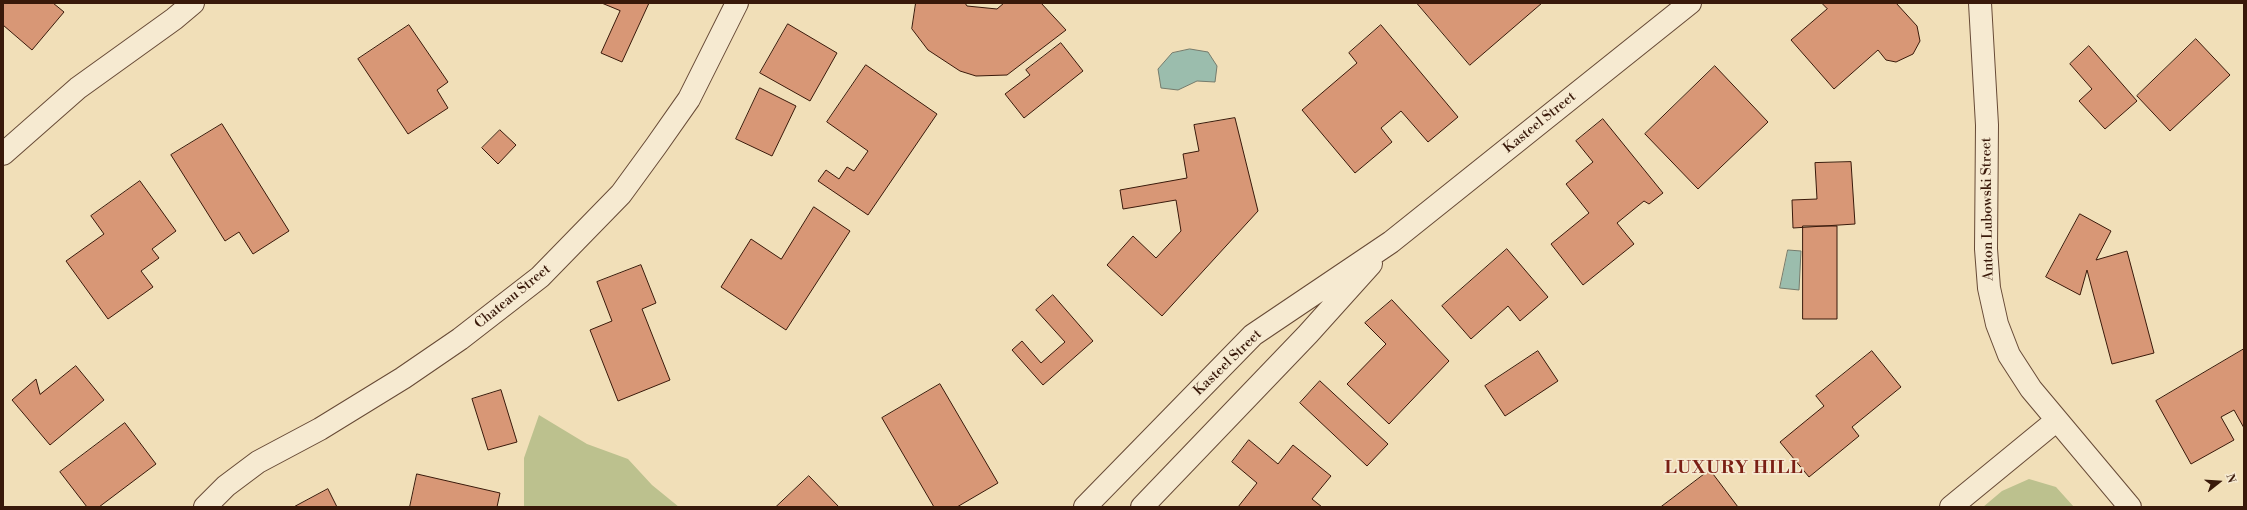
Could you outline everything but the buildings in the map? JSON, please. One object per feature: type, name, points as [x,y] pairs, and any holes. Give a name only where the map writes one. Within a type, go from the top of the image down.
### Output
[{"type":"street","points":[[3,154],[78,88],[174,19],[193,3]]},
{"type":"street","name":"Chateau Street","points":[[205,507],[226,486],[258,462],[320,429],[403,378],[460,339],[540,277],[621,194],[656,146],[689,98],[737,3]]},
{"type":"street","name":"Kasteel Street","points":[[1085,507],[1253,335],[1390,242],[1690,3]]},
{"type":"street","name":"Anton Lubowski Street","points":[[1980,3],[1987,125],[1986,249],[1989,288],[1997,324],[2009,355],[2031,389],[2130,507]]},
{"type":"street","name":"Kasteel Street","points":[[1142,507],[1337,303],[1390,242]]},
{"type":"street","points":[[1951,507],[2057,420]]},
{"type":"green space","points":[[539,415],[587,444],[628,459],[652,485],[679,507],[524,507],[524,458]]},
{"type":"green space","points":[[2029,479],[2056,487],[2074,507],[1983,507],[2002,491]]},
{"type":"shaded area","points":[[1190,49],[1208,52],[1217,66],[1215,82],[1197,81],[1178,90],[1161,88],[1158,69],[1172,53]]},
{"type":"shaded area","points":[[1788,250],[1801,251],[1799,290],[1780,288]]},
{"type":"district","name":"LUXURY HILL","points":[[1734,469]]}]
